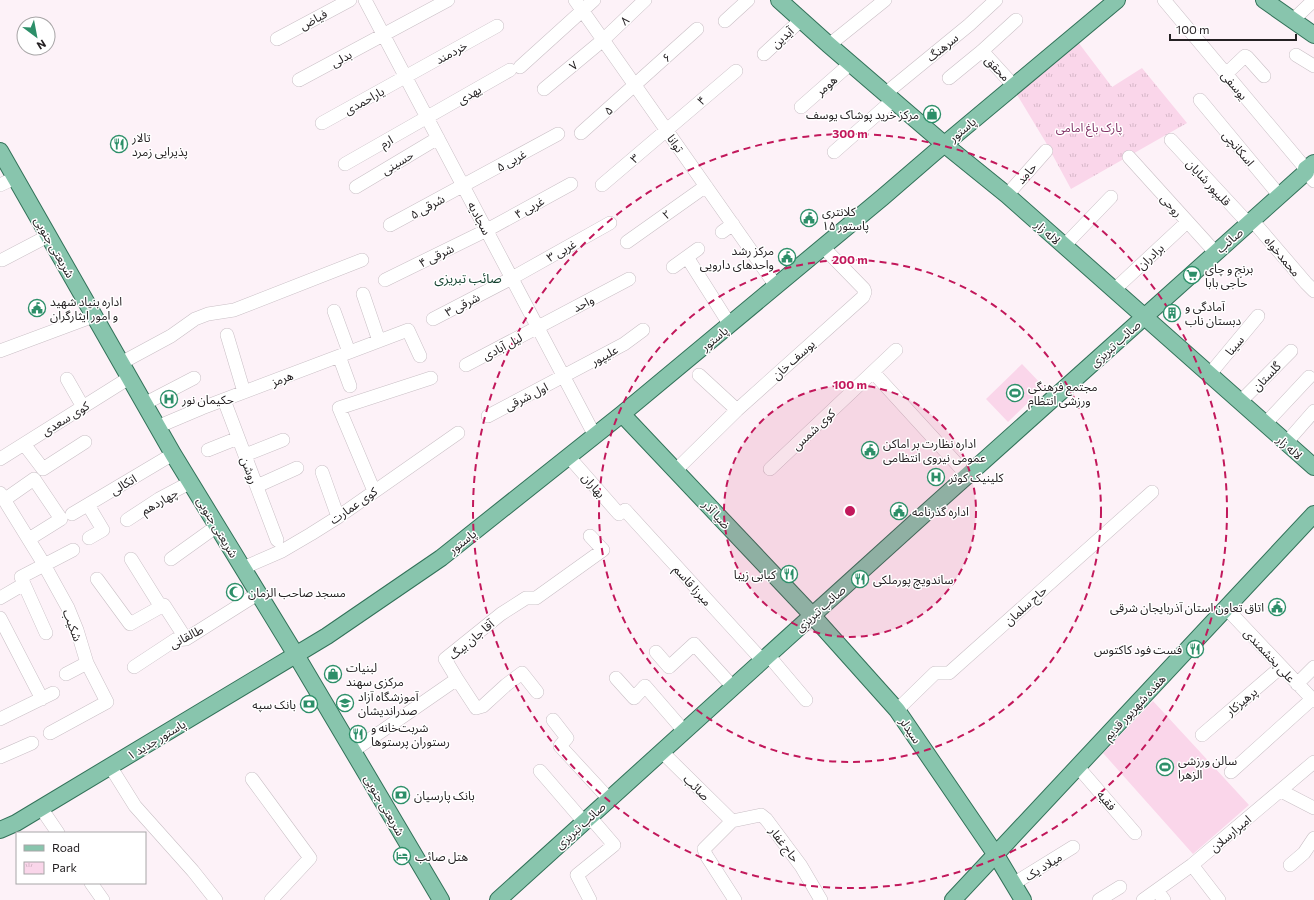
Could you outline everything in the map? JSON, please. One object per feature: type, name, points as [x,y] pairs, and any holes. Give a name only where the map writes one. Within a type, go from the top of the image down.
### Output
[{"type":"main road","name":"لاله زار","points":[[778,0],[850,64],[944,144],[1007,195],[1314,467]]},
{"type":"main road","name":"پاستور","points":[[296,655],[327,636],[441,558],[569,457],[730,325],[1117,0]]},
{"type":"main road","points":[[1264,0],[1314,35]]},
{"type":"main road","name":"شریعتی جنوبی","points":[[0,151],[157,427],[296,655],[441,900]]},
{"type":"main road","name":"صائب","points":[[1144,316],[1279,196],[1310,171]]},
{"type":"main road","name":"صائب تبریزی","points":[[498,900],[1144,316]]},
{"type":"main road","name":"ضیا آذر","points":[[622,414],[812,615]]},
{"type":"main road","name":"هفده شهریور قدیم","points":[[953,900],[1314,514]]},
{"type":"main road","name":"سیدلر","points":[[812,615],[897,710],[996,855],[1023,900]]},
{"type":"main road","name":"پاستور جدید ۱","points":[[0,835],[16,823],[296,655]]},
{"type":"main road","name":"پاستور جدید ۱","points":[[0,830],[16,823]]},
{"type":"street","name":"فیاض","points":[[277,39],[350,0]]},
{"type":"street","name":"سجادیه","points":[[365,0],[595,436]]},
{"type":"street","name":"بدلی","points":[[300,80],[448,0]]},
{"type":"street","name":"توانا","points":[[574,0],[776,286]]},
{"type":"street","name":"یهدی","points":[[427,118],[515,68],[594,0]]},
{"type":"street","name":"۸","points":[[603,40],[645,0]]},
{"type":"street","points":[[725,20],[748,0]]},
{"type":"street","points":[[829,45],[885,0]]},
{"type":"street","name":"سرهنگ","points":[[834,152],[890,97],[908,74],[969,25],[996,0]]},
{"type":"street","name":"یوسفی","points":[[1164,0],[1310,171]]},
{"type":"street","points":[[1293,20],[1314,0]]},
{"type":"street","name":"آیدین","points":[[764,54],[801,20]]},
{"type":"street","points":[[949,78],[1016,20]]},
{"type":"street","name":"خردمند","points":[[405,77],[497,26]]},
{"type":"street","name":"۶","points":[[635,86],[697,29]]},
{"type":"street","name":"۷","points":[[544,89],[603,40]]},
{"type":"street","name":"محقق","points":[[982,51],[1014,86]]},
{"type":"street","points":[[1296,55],[1314,66]]},
{"type":"street","points":[[1226,74],[1245,56],[1247,56],[1264,76]]},
{"type":"street","name":"هومر","points":[[801,107],[850,64]]},
{"type":"street","name":"۴","points":[[666,130],[736,71]]},
{"type":"street","name":"یاراحمدی","points":[[322,123],[405,77]]},
{"type":"street","name":"۵","points":[[581,133],[635,86]]},
{"type":"street","name":"اسکانچی","points":[[1200,100],[1279,196]]},
{"type":"street","name":"ارم","points":[[345,164],[427,118]]},
{"type":"street","name":"۳","points":[[602,186],[666,130]]},
{"type":"street","name":"۵ غربی","points":[[463,186],[558,134]]},
{"type":"street","name":"حسینی","points":[[356,187],[438,138]]},
{"type":"street","name":"قلیپور شایان","points":[[1171,140],[1250,222]]},
{"type":"street","name":"حامد","points":[[1007,195],[1046,151]]},
{"type":"street","name":"روحی","points":[[1129,157],[1215,252]]},
{"type":"street","points":[[0,185],[15,178]]},
{"type":"street","name":"۴ غربی","points":[[487,230],[571,184]]},
{"type":"street","name":"۵ شرقی","points":[[390,225],[463,186]]},
{"type":"street","name":"۲","points":[[627,242],[706,186]]},
{"type":"street","points":[[1064,246],[1111,197]]},
{"type":"street","name":"۳ غربی","points":[[512,278],[610,222]]},
{"type":"street","name":"برادران","points":[[1114,290],[1187,222]]},
{"type":"street","name":"محمدخواه","points":[[1250,222],[1314,291]]},
{"type":"street","points":[[722,232],[733,224]]},
{"type":"street","name":"۴ شرقی","points":[[385,280],[487,230]]},
{"type":"street","points":[[2,260],[48,236]]},
{"type":"street","name":"یوسف خان","points":[[676,470],[736,410],[863,297],[865,292],[864,289],[823,247]]},
{"type":"street","points":[[673,267],[698,249]]},
{"type":"street","points":[[687,257],[730,325]]},
{"type":"street","points":[[121,364],[171,336],[195,319],[208,314],[234,310],[362,260]]},
{"type":"street","name":"۳ شرقی","points":[[433,318],[512,278]]},
{"type":"street","name":"واحد","points":[[538,327],[629,279]]},
{"type":"street","points":[[363,294],[379,341]]},
{"type":"street","points":[[334,311],[350,386]]},
{"type":"street","points":[[0,351],[94,316]]},
{"type":"street","name":"سینا","points":[[1209,375],[1258,316]]},
{"type":"street","name":"لیل آبادی","points":[[466,365],[538,327]]},
{"type":"street","name":"هرمز","points":[[157,427],[244,392],[408,330],[420,356]]},
{"type":"street","name":"علیپور","points":[[564,376],[624,344],[643,330]]},
{"type":"street","points":[[227,336],[244,392]]},
{"type":"street","name":"کوی شمس","points":[[770,469],[896,350]]},
{"type":"street","name":"گلستان","points":[[1240,402],[1291,351]]},
{"type":"street","points":[[873,372],[968,475]]},
{"type":"street","points":[[699,375],[736,410]]},
{"type":"street","name":"اول شرقی","points":[[488,416],[564,376]]},
{"type":"street","points":[[1264,424],[1309,377]]},
{"type":"street","name":"کوی سعدی","points":[[0,459],[129,378]]},
{"type":"street","points":[[144,404],[194,378]]},
{"type":"street","points":[[374,491],[339,408],[431,378]]},
{"type":"street","points":[[67,379],[83,407]]},
{"type":"street","name":"روشن","points":[[224,400],[277,540]]},
{"type":"street","points":[[1286,442],[1314,411]]},
{"type":"street","name":"کوی عمارت","points":[[243,568],[282,551],[338,517],[458,433]]},
{"type":"street","points":[[208,450],[238,438]]},
{"type":"street","points":[[244,455],[284,440]]},
{"type":"street","points":[[24,444],[43,468],[85,442]]},
{"type":"street","name":"اتکالی","points":[[72,514],[173,454]]},
{"type":"street","name":"بهاران","points":[[569,457],[622,512]]},
{"type":"street","points":[[257,486],[297,468]]},
{"type":"street","points":[[322,472],[338,517]]},
{"type":"street","points":[[2,497],[34,479],[61,519],[29,539]]},
{"type":"street","name":"چهاردهم","points":[[127,520],[158,499],[190,482]]},
{"type":"street","name":"حاج سلمان","points":[[897,710],[935,673],[949,673],[1152,492]]},
{"type":"street","name":"شکیب","points":[[2,497],[29,539],[69,612],[87,663],[107,702],[50,733]]},
{"type":"street","points":[[88,505],[103,530],[89,538]]},
{"type":"street","name":"میرزا قاسم","points":[[622,512],[806,700]]},
{"type":"street","points":[[171,559],[217,526]]},
{"type":"street","name":"آقا جان بیگ","points":[[353,751],[457,679],[445,659],[501,614],[526,598],[536,598],[603,550],[590,536]]},
{"type":"street","points":[[0,598],[44,565],[73,550]]},
{"type":"street","points":[[131,559],[161,607]]},
{"type":"street","points":[[97,580],[130,624],[164,605],[186,639]]},
{"type":"street","points":[[22,581],[46,633]]},
{"type":"street","name":"طالقانی","points":[[134,667],[175,640],[186,639],[259,594]]},
{"type":"street","name":"علی بخشمندی","points":[[1226,608],[1313,700]]},
{"type":"street","points":[[0,618],[47,696],[0,719]]},
{"type":"street","points":[[656,652],[669,667],[694,644],[733,687]]},
{"type":"street","points":[[66,674],[87,663]]},
{"type":"street","name":"پرهیزکار","points":[[1202,735],[1281,667]]},
{"type":"street","points":[[1297,684],[1314,668]]},
{"type":"street","points":[[457,679],[476,708],[483,706],[522,673],[537,692]]},
{"type":"street","points":[[616,678],[634,698],[645,686],[684,731]]},
{"type":"street","points":[[1231,772],[1313,700]]},
{"type":"street","points":[[553,720],[567,738],[560,746],[609,800]]},
{"type":"street","points":[[0,757],[32,743]]},
{"type":"street","name":"صائب","points":[[662,752],[732,822]]},
{"type":"street","name":"امیرارسلان","points":[[1143,900],[1160,895],[1192,865],[1314,762]]},
{"type":"street","points":[[110,766],[135,806],[193,871],[216,900]]},
{"type":"street","name":"فقیه","points":[[1078,766],[1135,833]]},
{"type":"street","points":[[540,771],[587,820],[614,845],[577,875],[590,900]]},
{"type":"street","points":[[252,779],[310,858],[271,900]]},
{"type":"street","points":[[1281,790],[1314,808]]},
{"type":"street","points":[[41,808],[57,832]]},
{"type":"street","name":"حاج غفار","points":[[732,822],[761,815],[766,819],[801,866],[821,900]]},
{"type":"street","points":[[729,898],[704,849],[732,822]]},
{"type":"street","points":[[1290,865],[1304,853],[1314,838]]},
{"type":"street","name":"میلاد یک","points":[[1014,884],[1073,847]]},
{"type":"street","points":[[1192,865],[1219,900]]},
{"type":"street","points":[[92,884],[103,900]]},
{"type":"street","points":[[1099,900],[1120,887]]},
{"type":"green space","name":"پارک باغ امامی","points":[[1078,42],[1112,87],[1142,68],[1187,123],[1071,189],[1045,141],[1016,93]]},
{"type":"green space","name":"مجتمع فرهنگی ورزشی انتظام","points":[[1022,364],[1044,387],[1008,422],[986,399]]},
{"type":"green space","name":"سالن ورزشی الزهرا","points":[[1153,701],[1249,805],[1193,854],[1103,753]]},
{"type":"place","name":"مرکز خرید پوشاک یوسف","points":[[932,114]]},
{"type":"place","name":"تالار پذیرایی زمرد","points":[[119,144]]},
{"type":"place","name":"کلانتری ۱۵ پاستور","points":[[809,218]]},
{"type":"place","name":"مرکز رشد واحدهای دارویی","points":[[787,257]]},
{"type":"place","name":"برنج و چای حاجی بابا","points":[[1192,275]]},
{"type":"place","name":"اداره بنیاد شهید و امور ایثارگران","points":[[37,308]]},
{"type":"place","name":"آمادگی و دبستان ناب","points":[[1172,313]]},
{"type":"place","name":"مجتمع فرهنگی ورزشی انتظام","points":[[1015,393]]},
{"type":"place","name":"حکیمان نور","points":[[169,399]]},
{"type":"place","name":"اداره نظارت بر اماکن عمومی نیروی انتظامی","points":[[870,450]]},
{"type":"place","name":"کلینیک کوثر","points":[[936,477]]},
{"type":"place","name":"اداره گذرنامه","points":[[899,511]]},
{"type":"place","name":"کبابی زیبا","points":[[789,574]]},
{"type":"place","name":"ساندویچ پورملکی","points":[[860,579]]},
{"type":"place","name":"مسجد صاحب الزمان","points":[[235,592]]},
{"type":"place","name":"اتاق تعاون استان آذربایجان شرقی","points":[[1277,607]]},
{"type":"place","name":"فست فود کاکتوس","points":[[1195,649]]},
{"type":"place","name":"لبنیات مرکزی سهند","points":[[333,674]]},
{"type":"place","name":"آموزشگاه آزاد صدراندیشان","points":[[345,703]]},
{"type":"place","name":"بانک سپه","points":[[309,704]]},
{"type":"place","name":"شربت‌خانه و رستوران پرستوها","points":[[358,734]]},
{"type":"place","name":"سالن ورزشی الزهرا","points":[[1165,767]]},
{"type":"place","name":"بانک پارسیان","points":[[401,795]]},
{"type":"place","name":"هتل صائب","points":[[402,856]]},
{"type":"district","name":"صائب تبریزی","points":[[468,278]]}]
